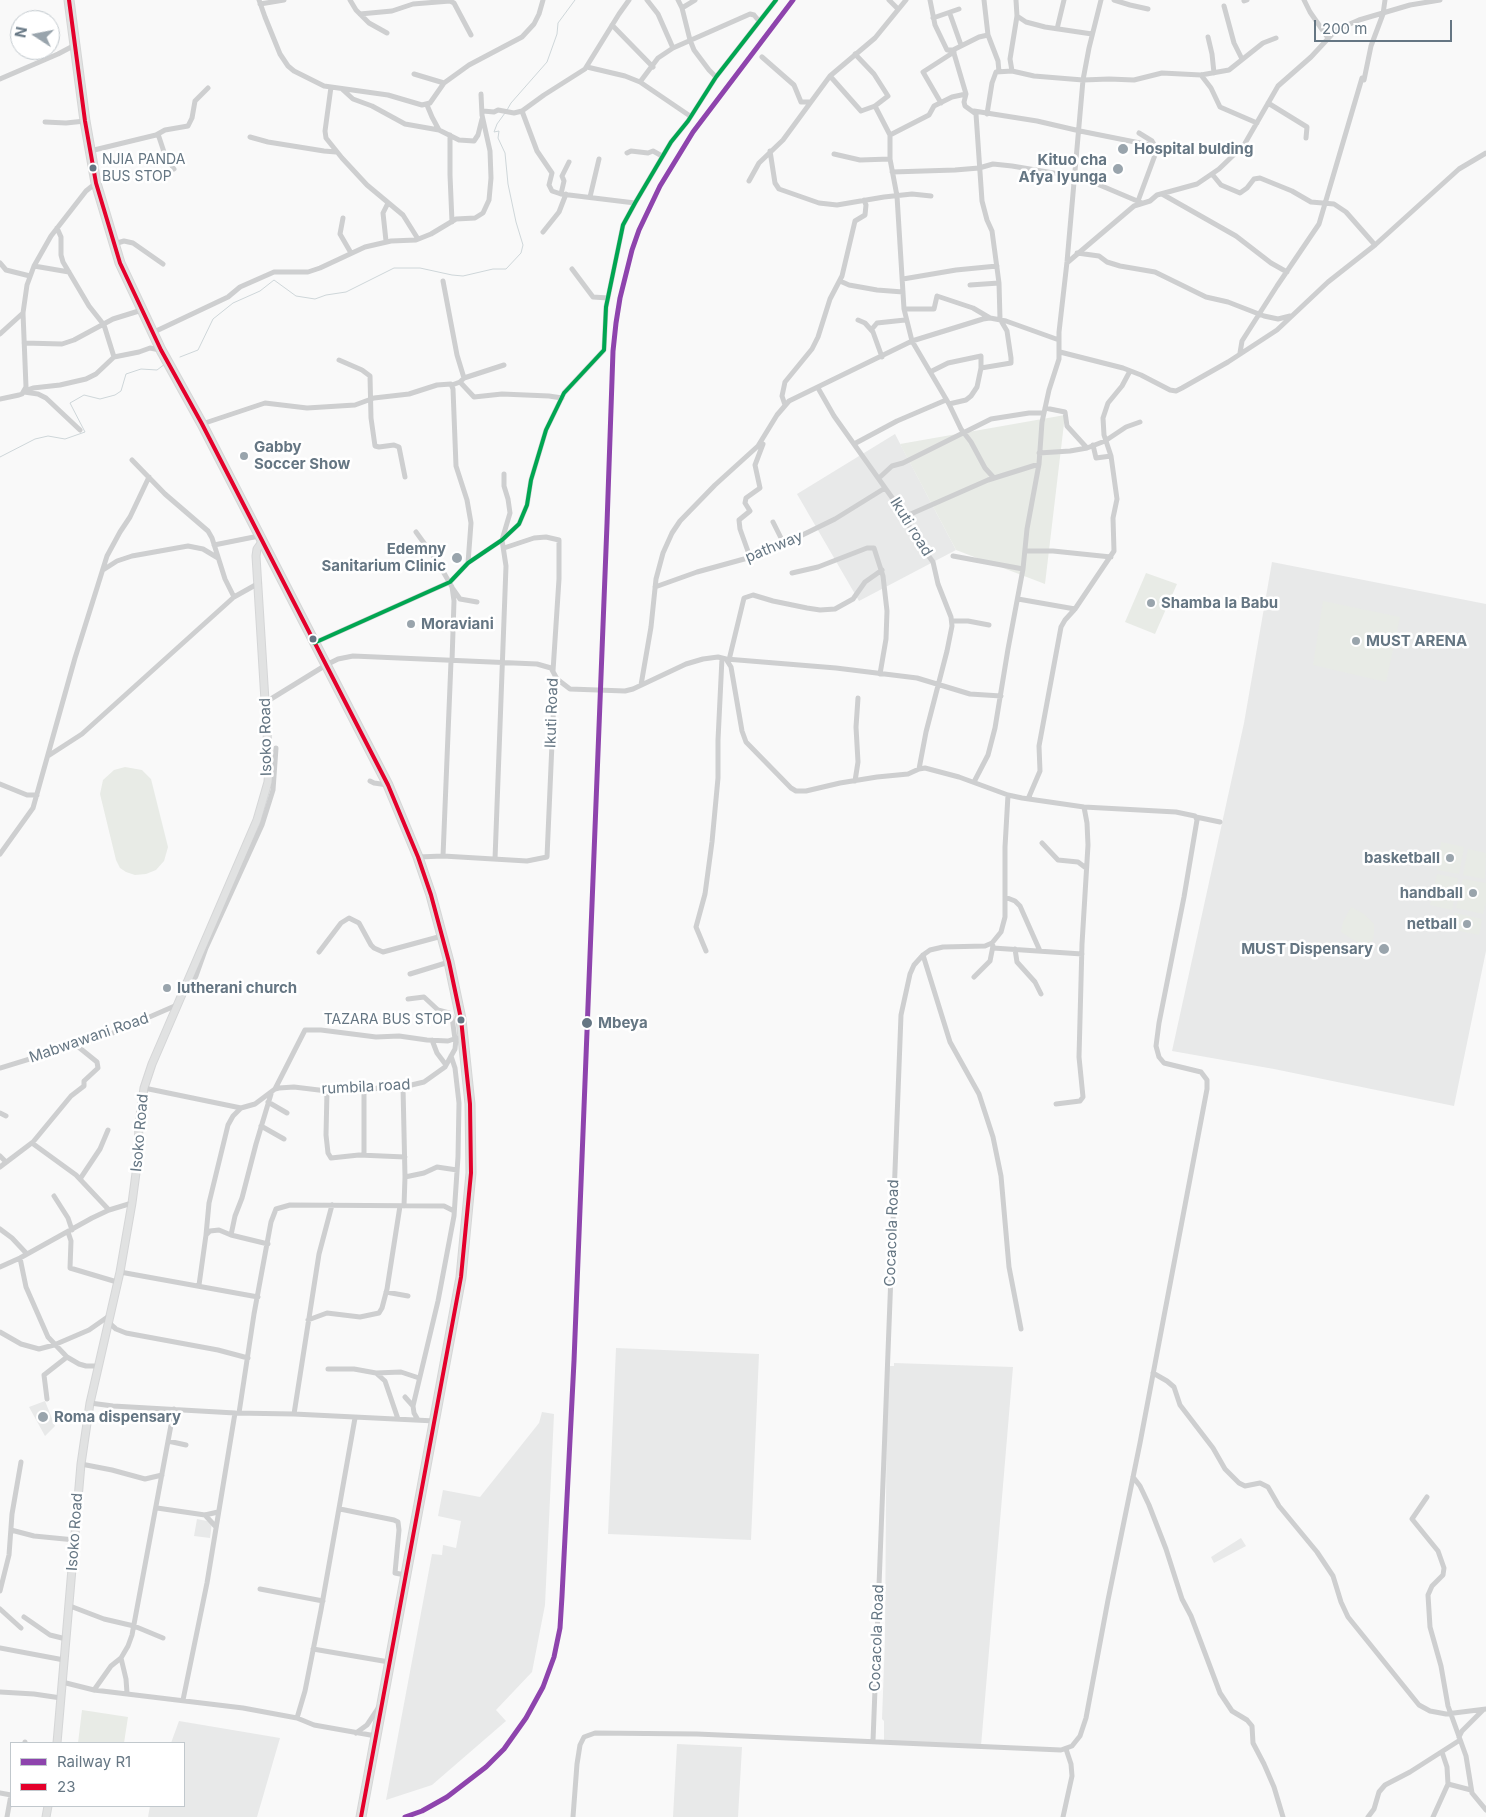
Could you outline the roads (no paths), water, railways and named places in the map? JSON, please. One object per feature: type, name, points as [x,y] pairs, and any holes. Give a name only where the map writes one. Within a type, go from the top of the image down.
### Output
[{"type":"highway","points":[[69,0],[85,121],[96,183],[120,263],[161,350],[202,424],[388,785],[418,857],[449,962],[458,1037],[470,1111],[470,1194],[461,1277],[389,1662],[377,1736],[360,1817]]},
{"type":"street","points":[[284,0],[260,2],[285,63],[300,75],[324,86],[388,95],[427,105]]},
{"type":"street","points":[[350,0],[369,24],[387,33]]},
{"type":"street","points":[[427,105],[444,83],[469,65],[511,44],[525,34],[532,27],[539,14],[543,0]]},
{"type":"street","points":[[482,113],[498,110],[506,112],[522,111],[587,67],[629,0]]},
{"type":"street","points":[[678,0],[682,8],[690,40],[700,58],[716,77]]},
{"type":"street","points":[[682,8],[695,0]]},
{"type":"street","points":[[314,643],[451,585],[468,563],[502,540],[515,528],[523,516],[541,442],[562,398],[570,386],[603,353],[608,298],[622,228],[634,202],[662,156],[716,77],[776,0]]},
{"type":"street","points":[[889,0],[897,8]]},
{"type":"street","points":[[749,181],[759,163],[782,140],[830,76],[874,38],[897,8],[906,0]]},
{"type":"street","points":[[930,0],[933,18],[940,38],[947,50],[953,51]]},
{"type":"street","points":[[984,0],[988,35],[998,61],[999,72]]},
{"type":"street","points":[[1012,71],[1010,59],[1018,16],[1016,0]]},
{"type":"street","points":[[1057,29],[1064,0]]},
{"type":"street","points":[[974,782],[991,746],[1001,696],[1026,551],[1027,528],[1039,464],[1045,411],[1060,352],[1059,340],[1080,131],[1083,80],[1101,0]]},
{"type":"street","points":[[1114,0],[1130,6],[1148,9]]},
{"type":"street","points":[[1304,0],[1328,38]]},
{"type":"street","points":[[1240,353],[1242,341],[1319,224],[1363,79],[1374,36],[1383,14],[1385,0]]},
{"type":"street","points":[[1067,262],[1100,236],[1122,214],[1140,202],[1189,187],[1212,174],[1244,145],[1282,82],[1341,27],[1419,3],[1440,0]]},
{"type":"street","points":[[360,14],[392,11],[412,4],[450,1],[454,3],[471,35]]},
{"type":"street","points":[[650,1],[662,21],[673,48]]},
{"type":"street","points":[[1224,6],[1234,43],[1242,59]]},
{"type":"street","points":[[933,18],[950,14],[959,9]]},
{"type":"street","points":[[640,82],[658,58],[673,48],[750,14],[754,15],[759,21]]},
{"type":"street","points":[[950,14],[962,45]]},
{"type":"street","points":[[1018,16],[1028,23],[1092,34]]},
{"type":"street","points":[[612,25],[653,67]]},
{"type":"street","points":[[941,103],[923,72],[962,45],[988,35]]},
{"type":"street","points":[[1208,37],[1214,73]]},
{"type":"street","points":[[987,114],[994,74],[999,72],[1012,71],[1034,76],[1083,80],[1134,80],[1162,73],[1201,75],[1229,70],[1263,43],[1276,38]]},
{"type":"street","points":[[0,79],[76,45]]},
{"type":"street","points":[[953,51],[966,94],[965,106],[973,111],[1037,121],[1155,146]]},
{"type":"street","points":[[830,76],[861,111],[875,106],[888,96],[874,74],[855,54]]},
{"type":"street","points":[[762,57],[794,85],[801,102],[810,102]]},
{"type":"street","points":[[587,67],[625,76],[640,82],[690,116]]},
{"type":"street","points":[[414,74],[444,83]]},
{"type":"street","points":[[1201,75],[1211,88],[1220,106],[1257,123]]},
{"type":"street","points":[[324,86],[330,98]]},
{"type":"street","points":[[331,87],[325,134],[336,152],[367,185],[403,215],[418,239]]},
{"type":"street","points":[[90,151],[190,124],[195,101],[208,88]]},
{"type":"street","points":[[342,88],[352,99],[372,106],[405,124],[439,130],[459,140],[474,141],[480,130],[482,113]]},
{"type":"street","points":[[154,332],[228,297],[240,287],[274,272],[308,272],[365,246],[386,241],[413,241],[431,234],[459,218],[470,218],[483,214],[489,200],[492,184],[491,162],[482,113],[481,94]]},
{"type":"street","points":[[890,135],[930,115],[934,106],[966,94]]},
{"type":"street","points":[[1268,103],[1307,127],[1306,138]]},
{"type":"street","points":[[427,105],[439,130]]},
{"type":"street","points":[[875,106],[890,135],[890,159],[897,196],[905,320],[912,341],[985,468],[994,478]]},
{"type":"street","points":[[522,111],[537,151],[552,173],[550,188],[555,193],[634,202]]},
{"type":"street","points":[[973,111],[976,118],[982,201],[992,231],[999,283],[1000,319],[1008,331],[1011,363],[981,368]]},
{"type":"street","points":[[45,122],[85,121]]},
{"type":"street","points":[[1140,133],[1152,141],[1155,146],[1158,146],[1140,202]]},
{"type":"street","points":[[158,134],[165,155],[174,169]]},
{"type":"street","points":[[450,135],[452,222]]},
{"type":"street","points":[[250,137],[268,142],[336,152]]},
{"type":"street","points":[[627,153],[631,151],[648,154],[653,151],[662,156]]},
{"type":"street","points":[[770,151],[775,183],[779,189],[826,204],[837,205],[912,194],[931,196]]},
{"type":"street","points":[[1060,352],[1130,371],[1176,391],[1266,338],[1293,316],[1328,282],[1375,246],[1459,169],[1486,153]]},
{"type":"street","points":[[834,154],[860,160],[890,159]]},
{"type":"street","points":[[590,197],[599,159]]},
{"type":"street","points":[[542,232],[559,212],[564,194],[562,176],[569,162]]},
{"type":"street","points":[[892,172],[930,172],[980,168],[997,164],[1075,176],[1140,202]]},
{"type":"street","points":[[1212,174],[1219,183],[1240,193],[1257,178],[1286,189],[1311,202],[1334,204],[1346,212],[1375,246]]},
{"type":"street","points":[[24,392],[26,374],[23,312],[30,276],[44,246],[86,191],[96,183]]},
{"type":"street","points":[[1162,194],[1226,230],[1271,263],[1287,272]]},
{"type":"street","points":[[785,405],[782,396],[785,382],[815,344],[821,331],[830,299],[840,282],[855,221],[866,215],[864,200]]},
{"type":"street","points":[[386,241],[383,212],[388,203]]},
{"type":"street","points":[[343,218],[340,234],[351,253]]},
{"type":"street","points":[[57,228],[61,237],[61,255],[89,306],[104,325],[114,357]]},
{"type":"street","points":[[114,244],[124,241],[133,243],[163,264]]},
{"type":"street","points":[[1068,251],[1099,256],[1110,263],[1120,266],[1155,272],[1206,297],[1228,302],[1260,314],[1278,319],[1293,316]]},
{"type":"street","points":[[0,263],[6,270],[30,276]]},
{"type":"street","points":[[34,266],[69,272]]},
{"type":"street","points":[[903,279],[956,270],[997,266]]},
{"type":"street","points":[[572,269],[593,297],[608,298]]},
{"type":"street","points":[[443,281],[462,380],[474,397],[502,394],[562,398]]},
{"type":"street","points":[[840,282],[878,290],[903,292]]},
{"type":"street","points":[[970,285],[999,283]]},
{"type":"street","points":[[904,309],[934,309],[937,296],[973,308],[990,318]]},
{"type":"street","points":[[24,343],[62,344],[120,317],[142,310]]},
{"type":"street","points":[[0,334],[23,312]]},
{"type":"street","points":[[641,685],[651,627],[655,587],[666,544],[680,521],[715,485],[758,446],[789,401],[912,341],[990,318],[1000,319],[1059,340]]},
{"type":"street","points":[[858,320],[872,329],[882,357]]},
{"type":"street","points":[[872,329],[877,323],[905,320]]},
{"type":"street","points":[[0,399],[20,395],[33,388],[60,385],[86,379],[96,374],[114,357],[150,348],[161,350]]},
{"type":"street","points":[[854,444],[897,421],[947,402],[966,400],[971,396],[976,387],[981,368],[981,356],[948,363],[930,372]]},
{"type":"street","points":[[339,360],[366,372],[370,376],[370,400],[375,446],[394,445],[400,447],[405,477]]},
{"type":"street","points":[[202,424],[265,402],[307,408],[355,405],[370,400],[409,394],[443,384],[452,385],[504,365]]},
{"type":"street","points":[[1028,799],[1040,771],[1039,746],[1059,634],[1065,620],[1075,609],[1111,557],[1114,548],[1113,518],[1117,500],[1111,456],[1105,441],[1103,418],[1106,407],[1125,382],[1130,371]]},
{"type":"street","points":[[452,385],[456,466],[467,500],[471,528],[468,563]]},
{"type":"street","name":"Ikuti road","points":[[818,388],[834,416],[879,478],[933,562],[938,584],[952,621],[940,684],[927,727],[919,769]]},
{"type":"street","points":[[24,392],[38,394],[46,398],[80,430]]},
{"type":"street","points":[[879,478],[892,466],[903,463],[991,420],[1029,413],[1045,411],[1065,412],[1067,426],[1087,448]]},
{"type":"street","points":[[1039,453],[1087,448],[1105,441],[1140,422]]},
{"type":"street","points":[[750,557],[740,529],[739,520],[750,512],[745,502],[746,498],[760,488],[755,466],[763,444]]},
{"type":"street","points":[[1093,445],[1096,458],[1111,456]]},
{"type":"street","points":[[132,460],[165,494],[204,526],[212,538],[225,580],[234,597]]},
{"type":"street","points":[[904,517],[994,478],[1039,464]]},
{"type":"street","points":[[495,859],[506,566],[502,540],[510,513],[504,486],[504,474]]},
{"type":"street","points":[[0,854],[29,816],[37,795],[75,658],[109,551],[130,517],[149,477]]},
{"type":"street","name":"pathway","points":[[655,587],[696,572],[750,557],[784,544],[836,519],[885,488]]},
{"type":"street","points":[[773,522],[784,544]]},
{"type":"street","points":[[416,532],[438,561],[460,599],[477,602]]},
{"type":"street","points":[[504,548],[534,538],[546,537],[559,540],[554,673],[560,682],[570,688]]},
{"type":"street","points":[[214,545],[260,539]]},
{"type":"street","name":"Isoko Road","points":[[57,1742],[81,1464],[90,1403],[120,1272],[132,1202],[144,1088],[152,1064],[263,801],[269,773],[256,556],[260,539]]},
{"type":"street","points":[[103,570],[117,561],[132,556],[188,546],[203,549],[218,558]]},
{"type":"street","points":[[792,573],[818,567],[871,548],[875,550],[882,570],[887,625],[880,674]]},
{"type":"street","points":[[1026,551],[1061,551],[1111,557]]},
{"type":"street","points":[[953,556],[1023,569]]},
{"type":"street","points":[[706,950],[696,927],[705,894],[712,842],[718,778],[718,740],[726,659],[744,598],[753,595],[773,602],[807,608],[835,609],[853,599],[865,582],[882,570]]},
{"type":"street","points":[[47,756],[82,734],[234,597],[259,583]]},
{"type":"street","points":[[444,856],[454,610],[451,585]]},
{"type":"street","points":[[1018,599],[1075,609]]},
{"type":"street","points":[[952,621],[968,621],[989,625]]},
{"type":"street","name":"Ikuti Road","points":[[266,702],[326,665],[338,659],[353,656],[537,664],[550,667],[554,673],[554,692],[547,857],[534,861],[444,856],[418,857]]},
{"type":"street","points":[[554,692],[570,688],[633,690],[698,660],[726,659],[803,665],[917,678],[970,694],[1001,696]]},
{"type":"street","points":[[726,659],[732,671],[742,731],[746,742],[796,791],[806,791],[840,783],[908,774],[919,769],[929,769],[974,782],[1008,795],[1028,799],[1084,807],[1164,811],[1220,822]]},
{"type":"street","points":[[855,781],[858,762],[856,727],[858,698]]},
{"type":"street","points":[[185,987],[195,980],[206,948],[262,825],[273,790],[276,748]]},
{"type":"street","points":[[370,781],[374,784],[388,785]]},
{"type":"street","points":[[0,784],[27,795],[37,795]]},
{"type":"street","points":[[974,977],[990,961],[992,946],[1003,925],[1008,795]]},
{"type":"street","points":[[1056,1104],[1080,1101],[1083,1097],[1079,1057],[1088,833],[1084,807]]},
{"type":"street","points":[[573,1817],[578,1753],[582,1740],[591,1734],[613,1732],[697,1734],[1066,1749],[1076,1742],[1083,1728],[1154,1373],[1207,1089],[1207,1080],[1201,1072],[1164,1063],[1159,1057],[1156,1046],[1196,834],[1197,820],[1195,816]]},
{"type":"street","points":[[1042,843],[1058,860],[1078,862],[1086,868]]},
{"type":"street","points":[[1005,897],[1015,901],[1020,906],[1040,951]]},
{"type":"street","points":[[319,952],[341,923],[349,918],[359,923],[374,948],[383,952],[442,936]]},
{"type":"street","points":[[1021,1329],[1009,1267],[1001,1176],[993,1137],[979,1094],[950,1042],[923,955],[930,950],[943,947],[992,946],[1014,950],[1082,954]]},
{"type":"street","points":[[1014,950],[1017,962],[1035,982],[1041,994]]},
{"type":"street","name":"Cocacola Road","points":[[873,1741],[901,1015],[910,974],[914,965],[923,955]]},
{"type":"street","points":[[410,974],[449,962]]},
{"type":"street","points":[[231,1235],[268,1102],[305,1030],[321,1030],[376,1037],[399,1036],[448,1041],[458,1037],[449,1013],[438,1010],[424,997],[408,999]]},
{"type":"street","name":"Mabwawani Road","points":[[0,1068],[121,1030],[177,1006]]},
{"type":"street","name":"rumbila road","points":[[241,1108],[255,1104],[274,1090],[292,1087],[327,1091],[353,1088],[371,1090],[384,1086],[403,1087],[424,1082],[442,1070],[452,1056],[458,1037]]},
{"type":"street","points":[[432,1040],[437,1053],[446,1064]]},
{"type":"street","points":[[0,1167],[32,1143],[71,1096],[84,1086],[84,1081],[98,1068],[97,1063],[76,1045]]},
{"type":"street","points":[[418,1420],[413,1406],[438,1301],[454,1211],[459,1103],[452,1056]]},
{"type":"street","points":[[308,1320],[327,1313],[360,1317],[375,1315],[382,1308],[402,1206],[405,1177],[403,1087]]},
{"type":"street","points":[[144,1088],[241,1108]]},
{"type":"street","points":[[364,1090],[364,1155]]},
{"type":"street","points":[[327,1091],[326,1135],[329,1156],[331,1158],[364,1155],[405,1157]]},
{"type":"street","points":[[268,1102],[286,1113]]},
{"type":"street","points":[[199,1285],[209,1203],[228,1126],[233,1116],[241,1108]]},
{"type":"street","points":[[261,1126],[284,1139]]},
{"type":"street","points":[[80,1179],[90,1165],[108,1130]]},
{"type":"street","points":[[32,1143],[64,1165],[110,1210]]},
{"type":"street","points":[[0,1156],[6,1162]]},
{"type":"street","points":[[405,1177],[424,1173],[437,1166],[457,1170]]},
{"type":"street","points":[[54,1196],[68,1218],[71,1241],[70,1268],[117,1282]]},
{"type":"street","points":[[444,1206],[454,1200]]},
{"type":"street","points":[[0,1267],[110,1210],[132,1202]]},
{"type":"street","points":[[183,1700],[207,1584],[218,1512],[273,1216],[279,1207],[290,1205],[444,1206],[454,1211]]},
{"type":"street","points":[[294,1414],[319,1254],[332,1205]]},
{"type":"street","points":[[0,1229],[12,1238],[27,1254]]},
{"type":"street","points":[[206,1235],[217,1230],[268,1244]]},
{"type":"street","points":[[20,1258],[24,1281],[29,1295],[43,1328],[54,1345],[67,1357],[86,1366],[98,1366]]},
{"type":"street","points":[[120,1272],[258,1297]]},
{"type":"street","points":[[386,1292],[408,1296]]},
{"type":"street","points":[[0,1332],[29,1347],[39,1349],[54,1345],[109,1319],[116,1329],[126,1333],[218,1350],[248,1358]]},
{"type":"street","points":[[47,1399],[44,1375],[67,1357]]},
{"type":"street","points":[[328,1369],[354,1369],[376,1373],[401,1372],[419,1378]]},
{"type":"street","points":[[376,1373],[385,1381],[398,1419]]},
{"type":"street","points":[[1154,1373],[1174,1387],[1180,1404],[1213,1448],[1225,1469],[1239,1484],[1245,1486],[1260,1483],[1268,1487],[1279,1506],[1317,1552],[1333,1576],[1348,1617],[1419,1705],[1430,1711],[1451,1714],[1484,1710]]},
{"type":"street","points":[[405,1397],[413,1406]]},
{"type":"street","points":[[90,1403],[237,1413],[435,1421]]},
{"type":"street","points":[[94,1690],[111,1666],[121,1658],[130,1642],[174,1409]]},
{"type":"street","points":[[297,1718],[305,1691],[323,1601],[355,1418]]},
{"type":"street","points":[[168,1441],[186,1445]]},
{"type":"street","points":[[0,1591],[9,1555],[12,1514],[21,1462]]},
{"type":"street","points":[[81,1464],[145,1479],[162,1474]]},
{"type":"street","points":[[1133,1477],[1140,1486],[1149,1505],[1182,1599],[1191,1616],[1220,1693],[1232,1711],[1247,1720],[1252,1726],[1253,1743],[1274,1787],[1283,1817]]},
{"type":"street","points":[[1428,1497],[1412,1519],[1438,1551],[1444,1568],[1443,1575],[1430,1590],[1428,1610],[1431,1632],[1441,1666],[1447,1703],[1467,1758],[1471,1790],[1474,1797],[1486,1810]]},
{"type":"street","points":[[156,1508],[206,1515],[218,1512]]},
{"type":"street","points":[[340,1509],[398,1522],[395,1572],[405,1575]]},
{"type":"street","points":[[206,1515],[216,1527]]},
{"type":"street","points":[[11,1530],[34,1536],[75,1540]]},
{"type":"street","points":[[260,1589],[323,1601]]},
{"type":"street","points":[[70,1606],[104,1619],[134,1626],[163,1638]]},
{"type":"street","points":[[0,1609],[21,1628]]},
{"type":"street","points":[[24,1617],[50,1634],[66,1639]]},
{"type":"street","points":[[0,1648],[64,1660]]},
{"type":"street","points":[[312,1649],[389,1662]]},
{"type":"street","points":[[121,1658],[127,1693]]},
{"type":"street","points":[[62,1682],[94,1690],[243,1708],[297,1718],[310,1724],[377,1736]]},
{"type":"street","points":[[0,1692],[61,1698]]},
{"type":"street","points":[[356,1733],[367,1725],[382,1702]]},
{"type":"street","points":[[1368,1817],[1374,1809],[1379,1792],[1385,1784],[1410,1772],[1442,1752],[1459,1739],[1462,1731],[1484,1710]]},
{"type":"street","points":[[1063,1817],[1072,1776],[1071,1764],[1066,1749]]},
{"type":"street","points":[[1433,1817],[1448,1784],[1447,1767],[1442,1752]]},
{"type":"street","points":[[1448,1784],[1471,1790]]},
{"type":"street","points":[[7,1817],[10,1800]]},
{"type":"waterway","points":[[507,110],[547,62],[557,34],[558,23],[575,0]]},
{"type":"waterway","points":[[180,357],[198,350],[213,319],[233,303],[260,291],[274,280],[296,296],[315,299],[346,292],[394,268],[420,268],[463,276],[493,269],[506,269],[521,253],[523,245],[508,184],[505,153],[498,138],[499,131],[494,132],[505,113]]},
{"type":"waterway","points":[[0,457],[35,439],[48,436],[65,439],[85,432],[70,403],[84,395],[100,399],[115,395],[121,391],[126,374],[141,369],[157,370],[165,364]]},
{"type":"rail line","name":"R1","points":[[405,1817],[422,1811],[447,1797],[486,1767],[504,1749],[526,1718],[543,1687],[554,1657],[560,1628],[574,1361],[613,351],[616,323],[632,250],[639,230],[660,186],[693,132],[793,0]]},
{"type":"place","name":"Hospital bulding","points":[[1123,149]]},
{"type":"place","name":"NJIA PANDA BUS STOP","points":[[93,168]]},
{"type":"place","name":"Kituo cha Afya Iyunga","points":[[1118,169]]},
{"type":"place","name":"Gabby Soccer Show","points":[[244,456]]},
{"type":"place","name":"Edemny Sanitarium Clinic","points":[[457,558]]},
{"type":"place","name":"Shamba la Babu","points":[[1151,603]]},
{"type":"place","name":"Moraviani","points":[[411,624]]},
{"type":"place","name":"MUST ARENA","points":[[1356,641]]},
{"type":"place","name":"basketball","points":[[1450,858]]},
{"type":"place","name":"handball","points":[[1473,893]]},
{"type":"place","name":"netball","points":[[1467,924]]},
{"type":"place","name":"MUST Dispensary","points":[[1384,949]]},
{"type":"place","name":"lutherani church","points":[[167,988]]},
{"type":"place","name":"TAZARA BUS STOP","points":[[461,1020]]},
{"type":"place","name":"Mbeya","points":[[587,1023]]},
{"type":"place","name":"Roma dispensary","points":[[43,1417]]}]
